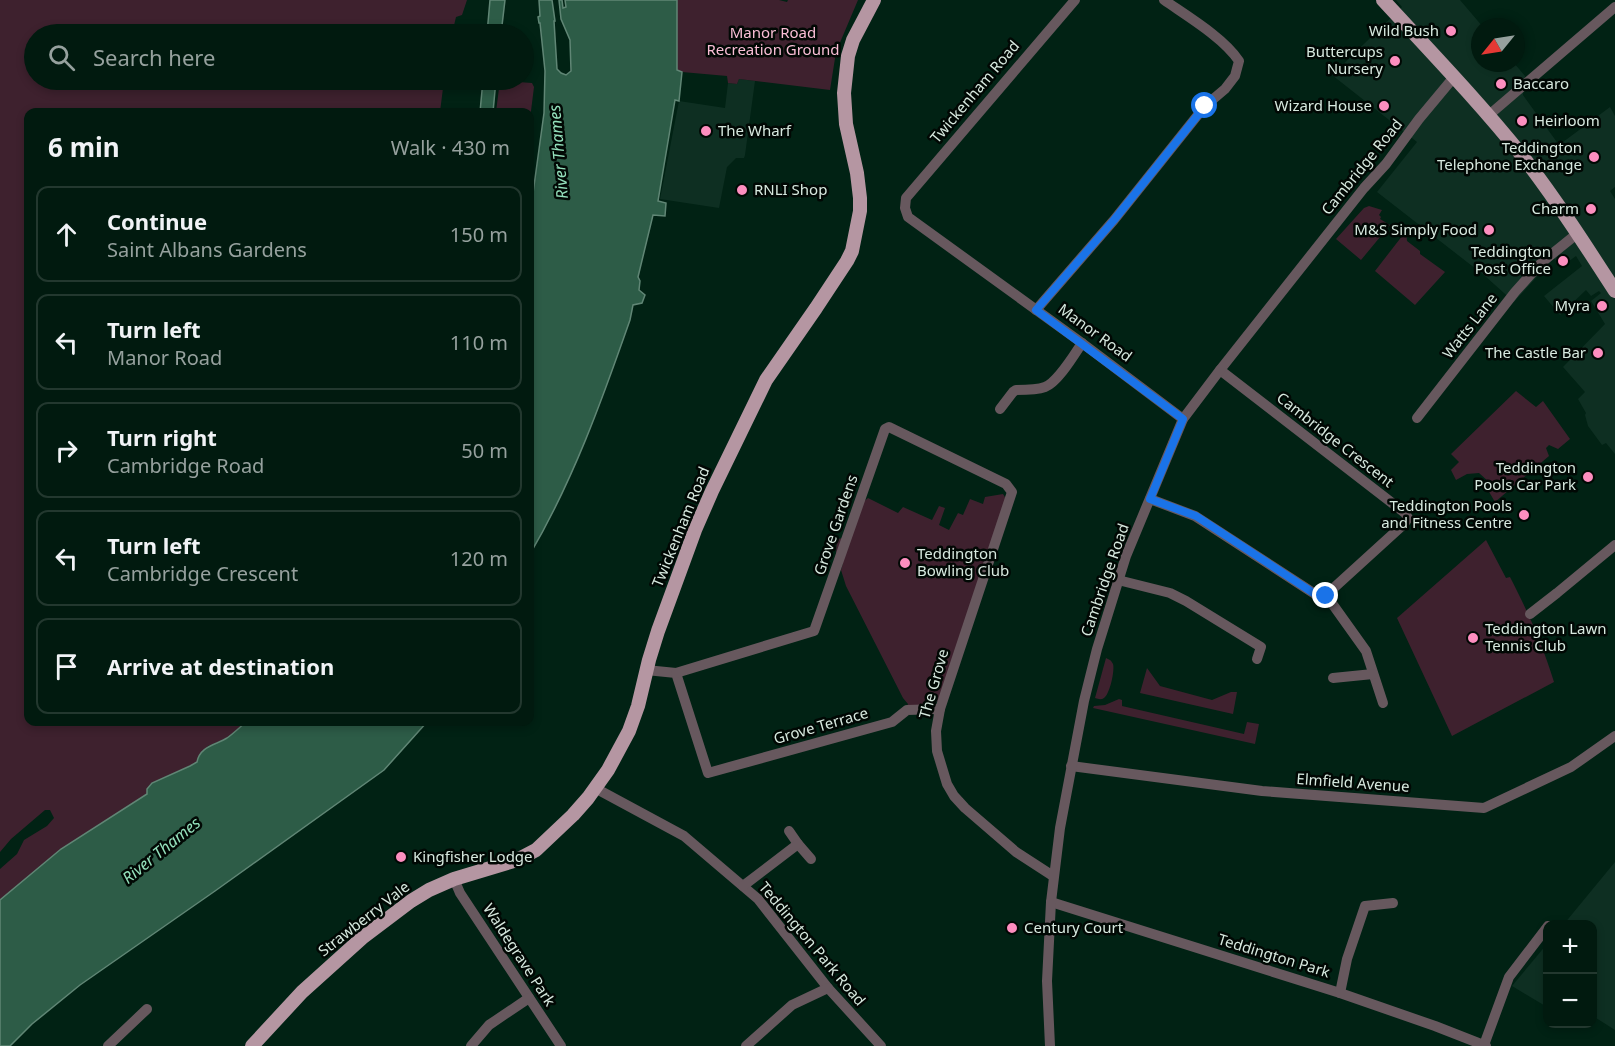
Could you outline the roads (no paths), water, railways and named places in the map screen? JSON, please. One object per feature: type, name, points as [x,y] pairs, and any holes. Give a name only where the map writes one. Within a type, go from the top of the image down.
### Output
[{"type":"main road","name":"Twickenham Road","points":[[523,857],[536,850],[573,815],[608,770],[629,731],[640,700],[658,631],[695,530],[766,380],[852,251],[860,212],[860,198],[846,124],[844,93],[848,56],[853,40],[873,0]]},
{"type":"main road","points":[[1384,0],[1489,115],[1524,158],[1578,233],[1615,291]]},
{"type":"main road","name":"Strawberry Vale","points":[[252,1046],[296,998],[362,938],[411,901],[454,879],[523,857]]},
{"type":"street","name":"Twickenham Road","points":[[905,208],[906,198],[1075,0]]},
{"type":"street","points":[[1036,310],[1114,220],[1205,106],[1225,89],[1235,76],[1239,62],[1234,54],[1209,32],[1164,0]]},
{"type":"street","points":[[1489,115],[1615,7]]},
{"type":"street","name":"Cambridge Road","points":[[1050,1046],[1047,981],[1053,876],[1084,701],[1126,556],[1183,419],[1454,77]]},
{"type":"street","name":"Manor Road","points":[[905,208],[908,217],[1183,419]]},
{"type":"street","name":"Watts Lane","points":[[1417,418],[1515,292],[1542,262],[1578,233]]},
{"type":"street","points":[[1000,409],[1016,390],[1043,388],[1051,384],[1082,343]]},
{"type":"street","name":"Cambridge Crescent","points":[[1220,370],[1405,513],[1408,518],[1326,596]]},
{"type":"street","name":"Grove Gardens","points":[[646,670],[676,673],[814,631],[885,429],[889,427],[986,473],[1006,484],[1012,492]]},
{"type":"street","name":"The Grove","points":[[1012,492],[940,709],[936,731],[937,751],[947,784],[965,808],[1016,852],[1053,876]]},
{"type":"street","points":[[1150,499],[1196,516],[1318,596],[1326,596],[1366,651],[1383,703]]},
{"type":"street","points":[[1530,614],[1615,545]]},
{"type":"street","points":[[1118,580],[1170,593],[1186,601],[1261,647],[1257,658]]},
{"type":"street","name":"Grove Terrace","points":[[676,673],[708,773],[892,722],[907,710],[940,709]]},
{"type":"street","points":[[1333,678],[1373,674]]},
{"type":"street","name":"Elmfield Avenue","points":[[1071,766],[1262,791],[1484,808],[1571,767],[1615,736]]},
{"type":"street","name":"Teddington Park Road","points":[[596,788],[684,836],[758,899],[828,988],[881,1046]]},
{"type":"street","points":[[789,831],[811,859]]},
{"type":"street","points":[[743,886],[798,844]]},
{"type":"street","name":"Waldegrave Park","points":[[454,879],[460,893],[561,1046]]},
{"type":"street","name":"Teddington Park","points":[[1051,902],[1340,993],[1485,1046]]},
{"type":"street","points":[[1340,993],[1347,959],[1365,906],[1393,903]]},
{"type":"street","points":[[1485,1046],[1509,977],[1543,931]]},
{"type":"street","points":[[746,1046],[792,1005],[828,988]]},
{"type":"street","points":[[468,1043],[489,1025],[529,998]]},
{"type":"street","points":[[108,1046],[120,1042],[147,1009]]},
{"type":"water","points":[[490,0],[505,0],[502,24],[488,24]]},
{"type":"water","name":"River Thames","points":[[539,0],[552,0],[557,69],[566,75],[571,71],[570,40],[561,19],[559,0],[562,0],[563,8],[566,7],[565,0],[677,0],[677,70],[682,72],[679,101],[675,100],[658,201],[666,203],[665,216],[653,215],[638,277],[639,290],[645,295],[642,303],[633,305],[630,320],[586,440],[560,498],[534,547],[534,186],[544,113],[545,71],[538,17],[540,16]]},
{"type":"water","points":[[482,90],[495,90],[493,108],[480,108]]},
{"type":"water","name":"River Thames","points":[[241,726],[423,726],[384,770],[80,985],[32,1024],[10,1046],[0,1046],[0,900],[61,849],[147,794],[147,789],[152,783],[197,762],[201,752],[227,738]]},
{"type":"place","name":"Wild Bush","points":[[1451,31]]},
{"type":"place","name":"Buttercups Nursery","points":[[1395,61]]},
{"type":"place","name":"Baccaro","points":[[1501,84]]},
{"type":"place","name":"Wizard House","points":[[1384,106]]},
{"type":"place","name":"Heirloom","points":[[1522,121]]},
{"type":"place","name":"The Wharf","points":[[706,131]]},
{"type":"place","name":"Teddington Telephone Exchange","points":[[1594,157]]},
{"type":"place","name":"RNLI Shop","points":[[742,190]]},
{"type":"place","name":"Charm","points":[[1591,209]]},
{"type":"place","name":"M&S Simply Food","points":[[1489,230]]},
{"type":"place","name":"Teddington Post Office","points":[[1563,261]]},
{"type":"place","name":"Myra","points":[[1602,306]]},
{"type":"place","name":"The Castle Bar","points":[[1598,353]]},
{"type":"place","name":"Teddington Pools Car Park","points":[[1588,477]]},
{"type":"place","name":"Teddington Pools and Fitness Centre","points":[[1524,515]]},
{"type":"place","name":"Teddington Bowling Club","points":[[905,563]]},
{"type":"place","name":"Teddington Lawn Tennis Club","points":[[1473,638]]},
{"type":"place","name":"Kingfisher Lodge","points":[[401,857]]},
{"type":"place","name":"Century Court","points":[[1012,928]]},
{"type":"park label","name":"Manor Road Recreation Ground","points":[[773,42]]}]
